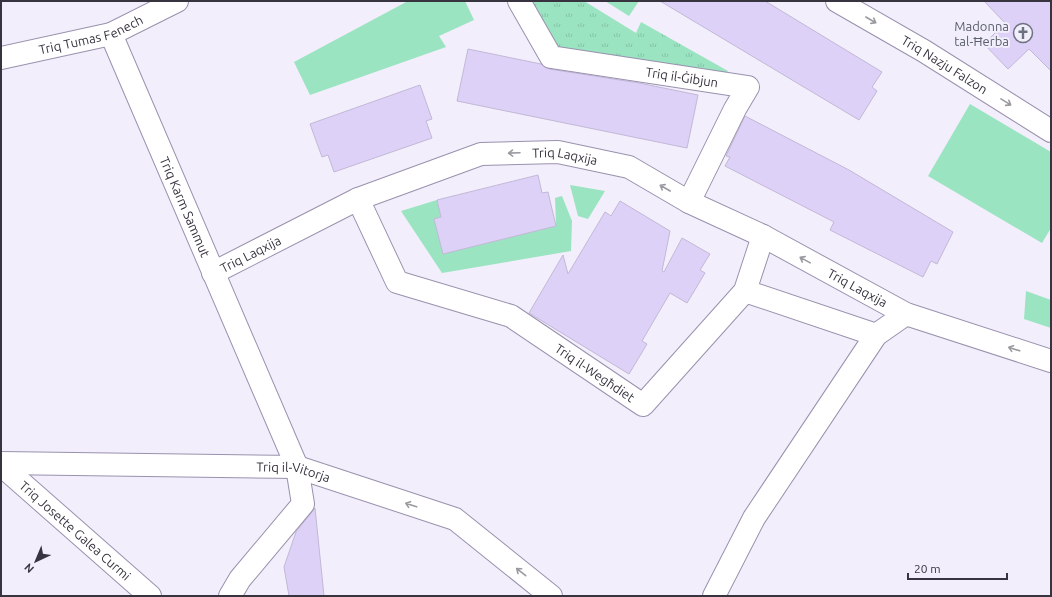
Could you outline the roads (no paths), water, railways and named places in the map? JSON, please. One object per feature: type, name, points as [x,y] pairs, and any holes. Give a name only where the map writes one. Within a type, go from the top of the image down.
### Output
[{"type":"street","name":"Triq Tumas Fenech","points":[[1,58],[111,34],[177,1]]},
{"type":"street","name":"Triq il-Ġibjun","points":[[519,1],[551,57],[748,87],[735,109],[689,202]]},
{"type":"street","name":"Triq Nazju Falzon","points":[[837,1],[924,50],[1051,131]]},
{"type":"street","name":"Triq Karm Sammut","points":[[111,34],[297,467]]},
{"type":"street","name":"Triq Laqxija","points":[[213,273],[358,199],[481,154],[558,152],[629,167],[689,202],[763,236],[906,314],[1051,361]]},
{"type":"street","name":"Triq il-Wegħdiet","points":[[358,199],[397,282],[511,316],[643,404],[745,291],[763,236]]},
{"type":"street","points":[[745,291],[876,336]]},
{"type":"street","name":"Triq Laqxija","points":[[714,596],[754,518],[876,336],[906,314]]},
{"type":"street","name":"Triq il-Vitorja","points":[[1,464],[297,467],[455,519],[551,596]]},
{"type":"street","name":"Triq Josette Galea Curmi","points":[[1,464],[150,596]]},
{"type":"street","points":[[230,596],[240,579],[303,504],[297,467]]},
{"type":"place","name":"Madonna tal-Ħerba","points":[[1023,33]]}]
